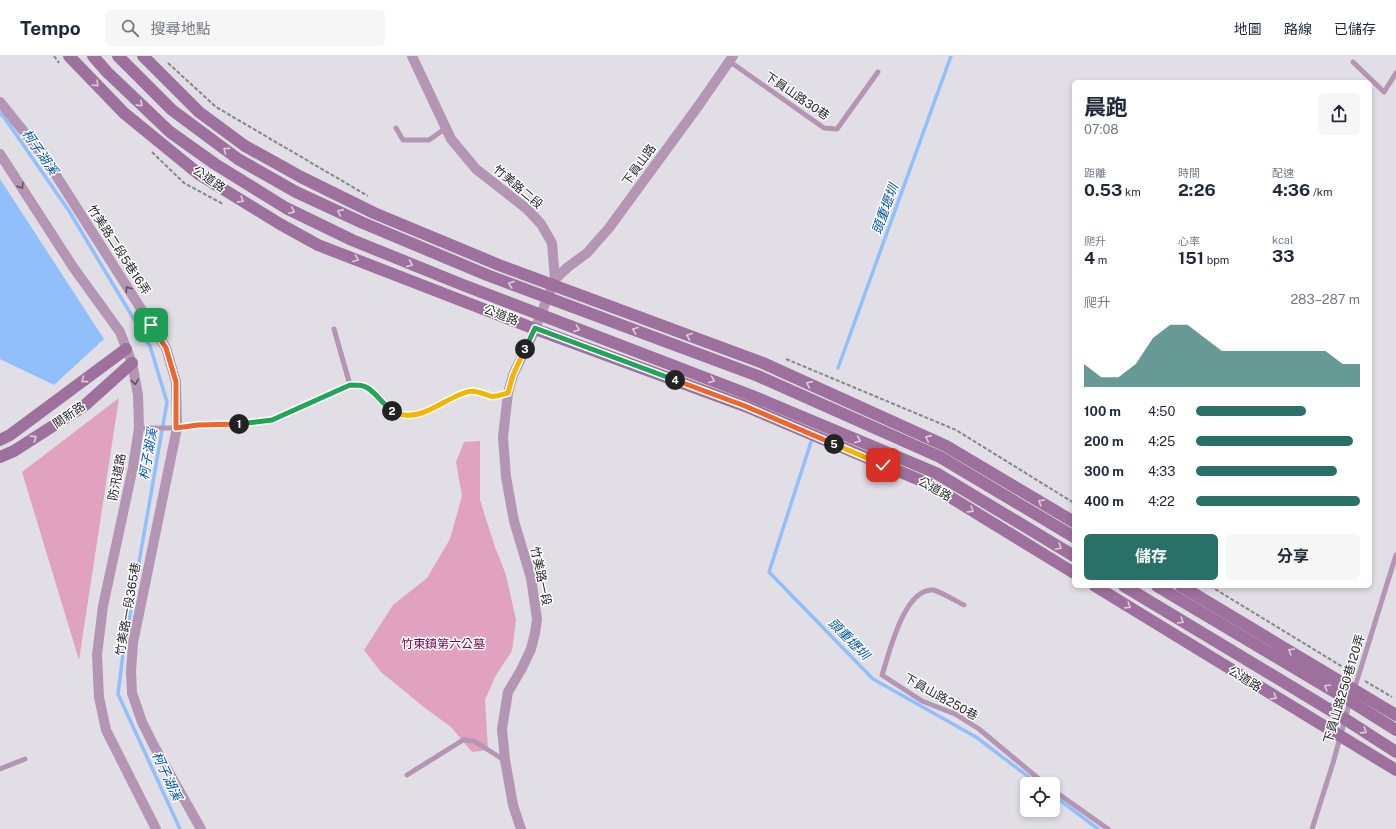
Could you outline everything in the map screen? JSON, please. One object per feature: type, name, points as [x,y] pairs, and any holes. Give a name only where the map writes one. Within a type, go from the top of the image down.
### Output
[{"type":"street","name":"公道路","points":[[69,56],[124,113],[200,175],[280,224],[318,245],[745,406],[929,484],[1072,572]]},
{"type":"street","name":"公道路","points":[[93,56],[107,72],[170,132],[216,164],[286,208],[352,240],[463,285],[750,395],[936,473],[1072,555]]},
{"type":"street","points":[[118,56],[172,110],[238,159],[296,192],[480,272],[758,376],[940,457],[1072,536]]},
{"type":"street","points":[[143,56],[199,112],[245,146],[301,177],[374,213],[499,265],[554,282],[763,363],[946,446],[1072,521]]},
{"type":"street","name":"竹美路二段","points":[[412,56],[451,140],[476,169],[527,209],[541,224],[552,243],[554,282],[541,315],[513,375],[508,393]]},
{"type":"street","name":"下員山路","points":[[554,282],[568,267],[587,253],[609,228],[699,105],[731,58]]},
{"type":"street","name":"竹美路二段5巷16弄","points":[[0,102],[45,158],[166,348],[176,382],[176,428]]},
{"type":"street","name":"防汛道路","points":[[0,154],[73,267],[120,332],[132,363],[138,396],[139,428],[133,467],[103,606],[97,655],[99,697],[106,730],[156,829]]},
{"type":"street","name":"關新路","points":[[0,440],[10,435],[126,349]]},
{"type":"street","name":"關新路","points":[[0,457],[14,451],[84,406],[132,363]]},
{"type":"street","name":"竹美路一段","points":[[508,393],[503,437],[506,477],[514,521],[531,578],[537,619],[531,649],[508,692],[502,729],[505,760],[513,805],[522,829]]},
{"type":"street","name":"竹美路一段365巷","points":[[176,428],[133,643],[131,672],[132,693],[142,722],[154,746],[201,829]]},
{"type":"street","name":"公道路","points":[[1098,588],[1396,770]]},
{"type":"street","name":"公道路","points":[[1127,588],[1345,719],[1396,752]]},
{"type":"street","points":[[1161,588],[1352,695],[1396,715]]},
{"type":"street","points":[[1184,588],[1352,695],[1396,730]]},
{"type":"lane","name":"下員山路30巷","points":[[731,58],[824,128],[837,129],[878,72]]},
{"type":"lane","points":[[1353,62],[1372,80]]},
{"type":"lane","points":[[1372,80],[1384,92],[1396,74]]},
{"type":"lane","points":[[396,128],[403,140],[429,140],[446,128]]},
{"type":"lane","points":[[334,328],[350,385]]},
{"type":"lane","points":[[139,428],[176,428],[198,425],[252,423],[272,420],[350,385],[364,386],[386,407],[394,412],[407,416],[418,415],[464,393],[474,391],[492,397],[508,393]]},
{"type":"lane","name":"下員山路250巷120弄","points":[[1312,829],[1396,555]]},
{"type":"lane","name":"下員山路250巷","points":[[964,605],[934,590],[922,592],[913,601],[898,626],[892,639],[882,675],[922,700],[955,714],[978,729],[1036,777]]},
{"type":"lane","points":[[407,775],[462,740],[474,741],[505,760]]},
{"type":"lane","points":[[0,769],[25,759]]},
{"type":"lane","points":[[1060,795],[1108,829]]},
{"type":"path","points":[[166,61],[216,107],[368,196]]},
{"type":"path","points":[[783,358],[956,430],[1072,502]]},
{"type":"path","points":[[1213,588],[1396,700]]},
{"type":"green space","points":[[119,398],[79,660],[22,472]]},
{"type":"green space","name":"竹東鎮第六公墓","points":[[480,441],[480,500],[495,547],[506,575],[516,620],[512,651],[496,675],[485,700],[488,750],[472,752],[451,727],[381,672],[364,650],[393,605],[427,578],[450,539],[462,496],[456,462],[464,442]]},
{"type":"water","points":[[0,179],[104,339],[54,385],[0,359]]},
{"type":"waterway","name":"頭重壢圳","points":[[838,368],[951,56]]},
{"type":"waterway","name":"柯子湖溪","points":[[0,113],[69,211],[150,346],[167,402],[123,654],[118,694],[180,829]]},
{"type":"waterway","name":"頭重壢圳","points":[[811,442],[769,572],[873,679],[976,737],[1029,777]]},
{"type":"waterway","name":"頭重壢圳","points":[[1060,800],[1098,829]]},
{"type":"route","points":[[151,325],[166,348],[176,382],[176,428],[198,425],[252,423],[272,420],[350,385],[364,386],[386,407],[394,412],[407,416],[418,415],[464,393],[474,391],[492,397],[508,393],[513,375],[535,328],[745,406],[883,465]]}]
